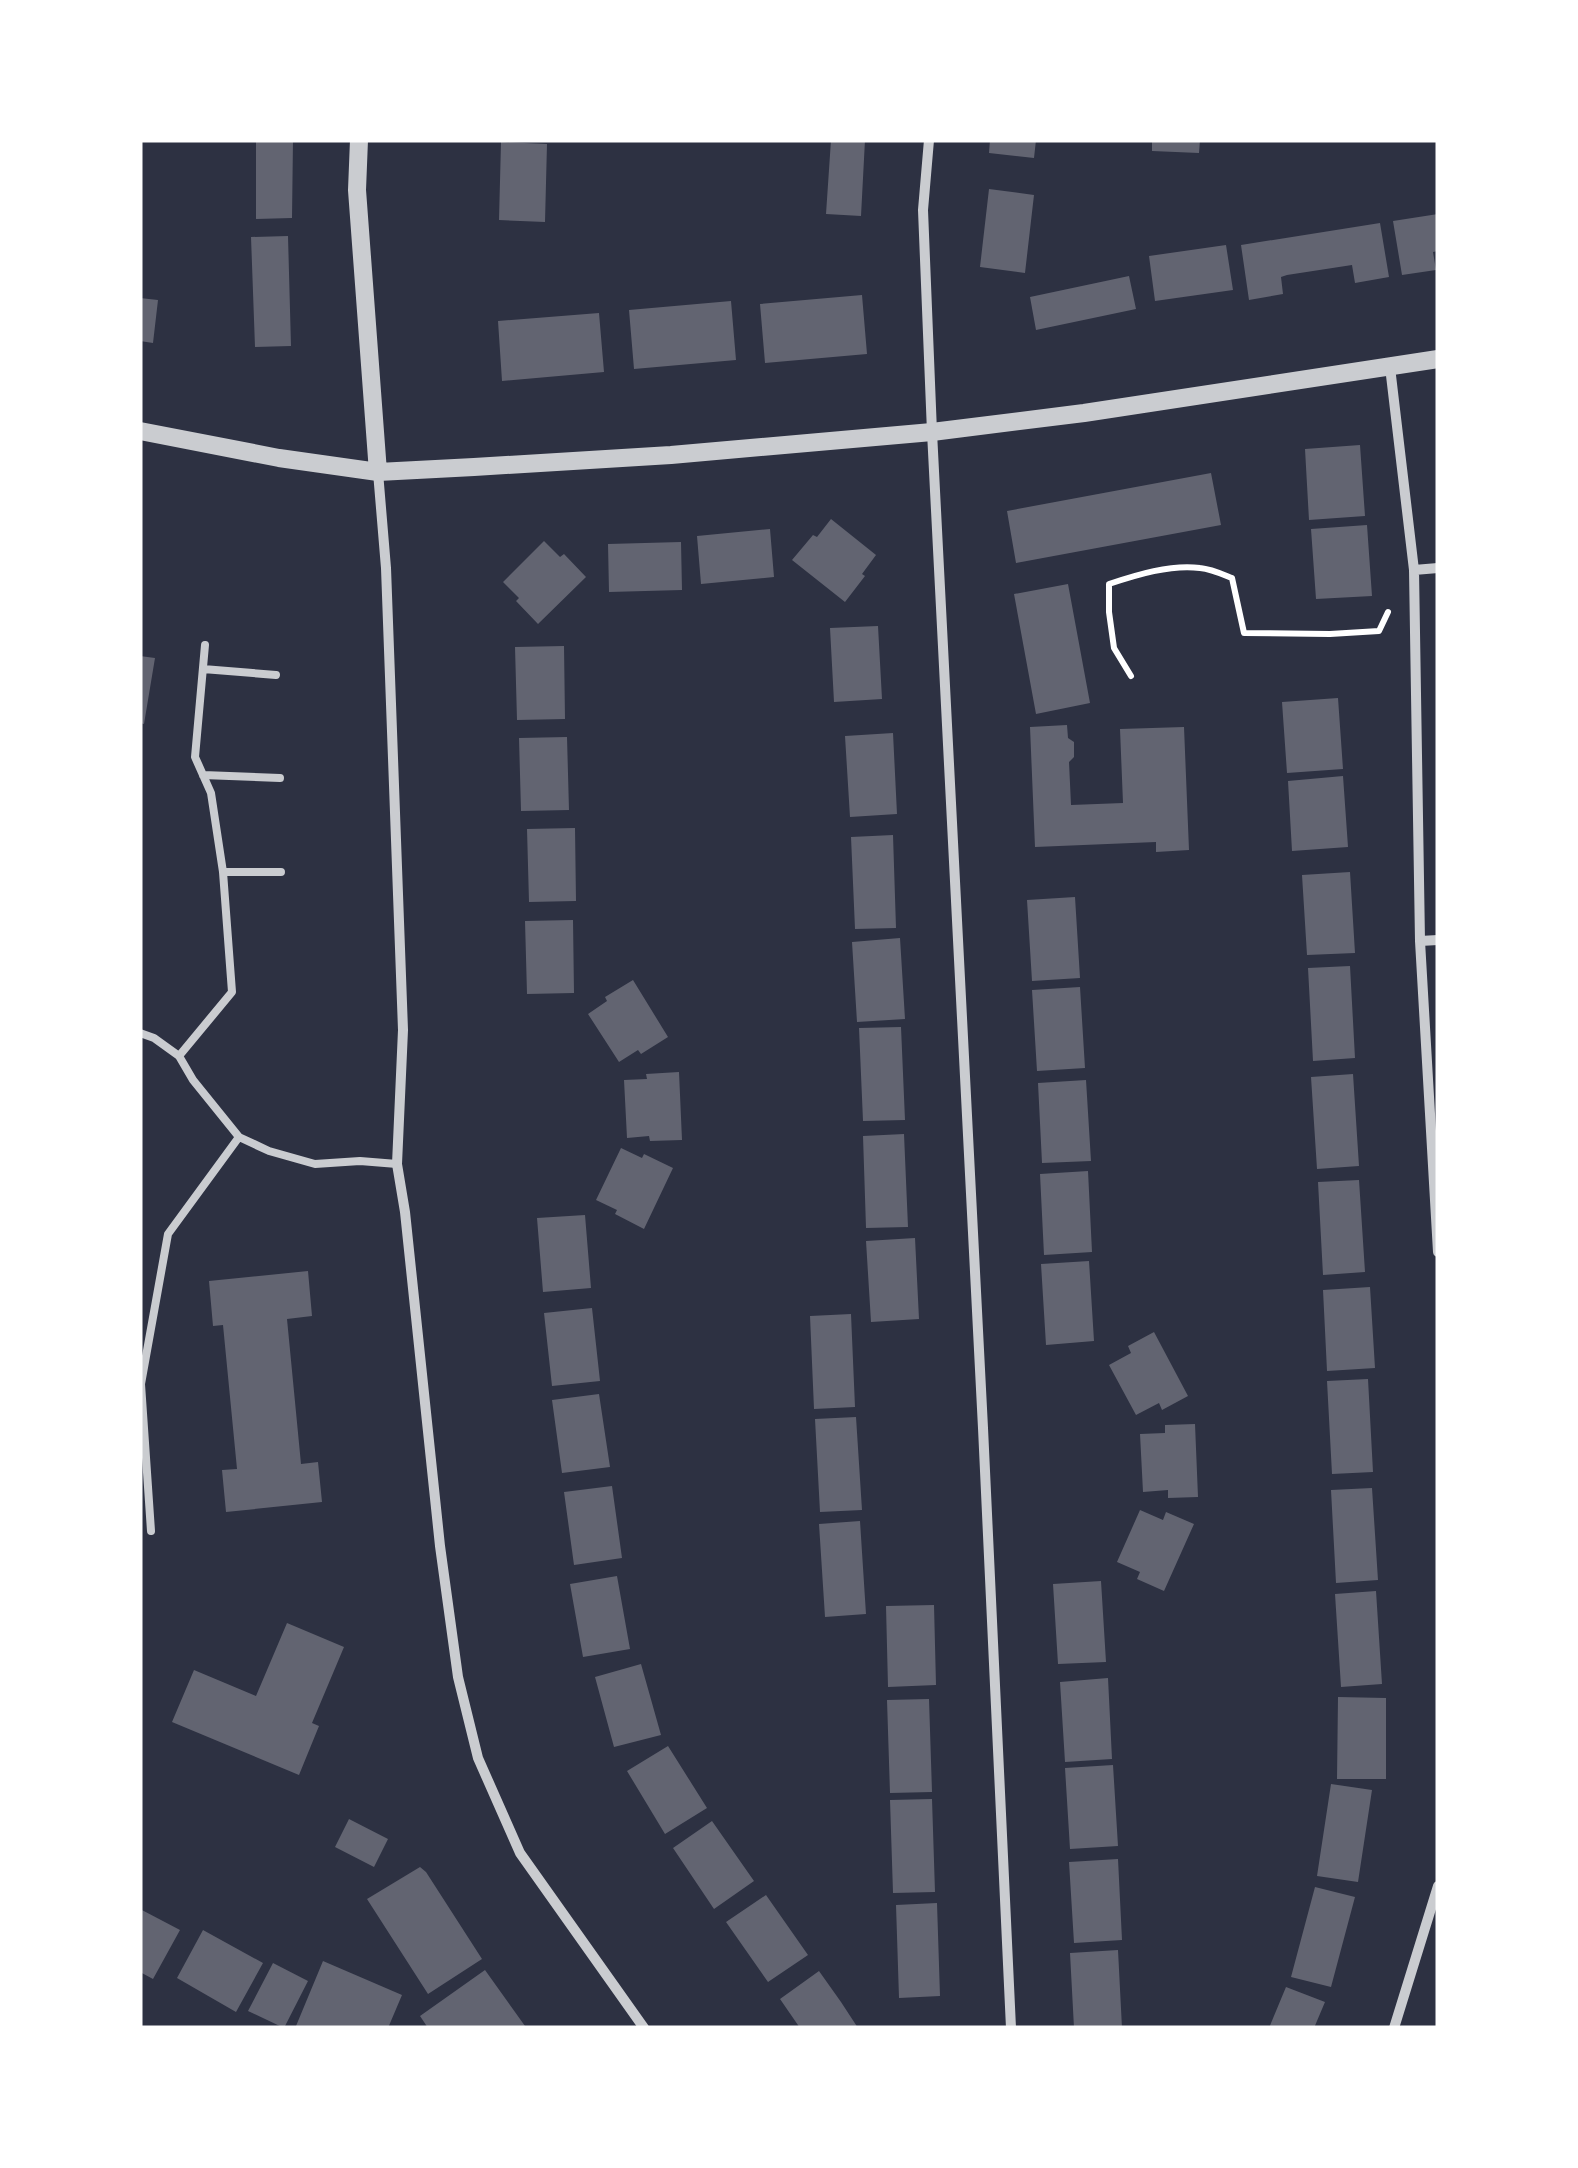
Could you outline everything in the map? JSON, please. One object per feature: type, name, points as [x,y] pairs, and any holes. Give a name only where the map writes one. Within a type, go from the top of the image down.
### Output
[{"type":"street","points":[[359,140],[357,190],[386,568],[403,1030],[397,1164],[458,1676],[478,1758],[520,1853],[644,2028]]},
{"type":"street","points":[[929,140],[923,210],[932,432],[1011,2028]]},
{"type":"street","points":[[140,431],[279,458],[378,472],[671,456],[932,432],[1084,413],[1438,359]]},
{"type":"street","points":[[1390,367],[1414,570],[1420,941],[1438,1252]]},
{"type":"street","points":[[1414,570],[1438,568]]},
{"type":"street","points":[[1420,941],[1438,940]]},
{"type":"street","points":[[1394,2028],[1438,1886]]},
{"type":"lane","points":[[179,1056],[232,992],[224,872],[211,793],[195,757],[205,645]]},
{"type":"lane","points":[[203,669],[276,675]]},
{"type":"lane","points":[[203,775],[280,778]]},
{"type":"lane","points":[[224,872],[281,872]]},
{"type":"lane","points":[[140,1033],[179,1056],[192,1080],[239,1136],[269,1151],[315,1164],[397,1164]]},
{"type":"lane","points":[[151,1531],[141,1384],[168,1234],[239,1136]]},
{"type":"path","points":[[1131,676],[1114,648],[1109,584],[1164,570],[1198,568],[1232,578],[1244,632],[1379,631],[1413,556]]},
{"type":"building","points":[[256,140],[293,140],[292,218],[256,219]]},
{"type":"building","points":[[831,140],[865,140],[861,216],[826,214]]},
{"type":"building","points":[[990,140],[1036,140],[1034,158],[989,153]]},
{"type":"building","points":[[1152,140],[1200,140],[1199,153],[1152,151]]},
{"type":"building","points":[[501,142],[547,144],[545,222],[499,220]]},
{"type":"building","points":[[989,189],[1034,195],[1025,273],[980,267]]},
{"type":"building","points":[[1438,214],[1438,251],[1433,252],[1436,270],[1402,275],[1393,221]]},
{"type":"building","points":[[1380,223],[1389,277],[1355,283],[1352,265],[1287,275],[1281,277],[1283,294],[1249,300],[1241,245]]},
{"type":"building","points":[[288,236],[291,346],[255,347],[251,237]]},
{"type":"building","points":[[1226,245],[1233,290],[1155,301],[1149,256]]},
{"type":"building","points":[[1129,276],[1136,309],[1036,330],[1030,297]]},
{"type":"building","points":[[862,295],[867,354],[765,363],[760,304]]},
{"type":"building","points":[[140,298],[158,300],[153,343],[140,341]]},
{"type":"building","points":[[731,301],[736,360],[634,369],[629,310]]},
{"type":"building","points":[[599,313],[604,372],[502,381],[498,321]]},
{"type":"building","points":[[1360,445],[1365,516],[1309,520],[1305,449]]},
{"type":"building","points":[[1211,473],[1221,525],[1016,563],[1007,511]]},
{"type":"building","points":[[831,519],[876,555],[845,602],[792,560]]},
{"type":"building","points":[[1367,525],[1372,596],[1316,599],[1311,529]]},
{"type":"building","points":[[770,529],[774,577],[701,584],[697,536]]},
{"type":"building","points":[[544,541],[560,557],[564,554],[586,577],[538,624],[503,582]]},
{"type":"building","points":[[681,542],[682,590],[609,592],[608,544]]},
{"type":"building","points":[[1068,584],[1090,703],[1036,714],[1014,594]]},
{"type":"building","points":[[878,626],[882,699],[834,702],[830,628]]},
{"type":"building","points":[[564,646],[565,719],[517,720],[515,647]]},
{"type":"building","points":[[140,656],[155,658],[144,724],[140,723]]},
{"type":"building","points":[[1338,698],[1343,769],[1287,773],[1282,702]]},
{"type":"building","points":[[1067,725],[1068,738],[1074,742],[1074,757],[1069,762],[1071,805],[1123,803],[1120,729],[1184,727],[1189,850],[1156,852],[1156,842],[1035,847],[1030,727]]},
{"type":"building","points":[[893,733],[897,814],[850,817],[845,736]]},
{"type":"building","points":[[567,737],[569,810],[521,811],[519,738]]},
{"type":"building","points":[[1343,776],[1348,847],[1292,851],[1288,781]]},
{"type":"building","points":[[575,828],[576,901],[529,902],[527,829]]},
{"type":"building","points":[[893,835],[896,928],[855,929],[851,837]]},
{"type":"building","points":[[1350,872],[1355,953],[1307,955],[1302,875]]},
{"type":"building","points":[[1075,897],[1080,978],[1032,981],[1027,900]]},
{"type":"building","points":[[573,920],[574,993],[527,994],[525,921]]},
{"type":"building","points":[[900,938],[905,1019],[857,1022],[852,942]]},
{"type":"building","points":[[1350,966],[1355,1058],[1313,1061],[1308,968]]},
{"type":"building","points":[[633,980],[668,1037],[619,1062],[588,1014],[607,1001],[605,997]]},
{"type":"building","points":[[1080,987],[1085,1068],[1037,1071],[1032,990]]},
{"type":"building","points":[[901,1027],[905,1120],[863,1121],[859,1028]]},
{"type":"building","points":[[679,1072],[682,1140],[627,1138],[624,1080]]},
{"type":"building","points":[[1353,1074],[1359,1166],[1317,1169],[1311,1077]]},
{"type":"building","points":[[1086,1080],[1091,1161],[1042,1163],[1038,1083]]},
{"type":"building","points":[[904,1134],[908,1227],[866,1228],[863,1136]]},
{"type":"building","points":[[621,1148],[673,1168],[644,1229],[596,1200]]},
{"type":"building","points":[[1088,1171],[1092,1252],[1044,1255],[1040,1174]]},
{"type":"building","points":[[1359,1180],[1365,1272],[1323,1275],[1318,1182]]},
{"type":"building","points":[[585,1215],[591,1288],[543,1292],[537,1218]]},
{"type":"building","points":[[915,1238],[919,1319],[871,1322],[866,1241]]},
{"type":"building","points":[[1089,1261],[1094,1341],[1046,1345],[1041,1264]]},
{"type":"building","points":[[308,1271],[312,1316],[287,1319],[301,1464],[318,1462],[322,1502],[226,1512],[222,1470],[237,1469],[223,1325],[213,1326],[209,1281]]},
{"type":"building","points":[[1370,1287],[1375,1368],[1327,1371],[1323,1290]]},
{"type":"building","points":[[592,1308],[600,1381],[552,1386],[544,1313]]},
{"type":"building","points":[[851,1314],[855,1407],[814,1409],[810,1316]]},
{"type":"building","points":[[1154,1332],[1188,1396],[1162,1410],[1159,1403],[1136,1415],[1109,1365],[1131,1353],[1128,1346]]},
{"type":"building","points":[[1368,1379],[1373,1472],[1332,1474],[1327,1381]]},
{"type":"building","points":[[599,1394],[610,1467],[562,1473],[552,1400]]},
{"type":"building","points":[[856,1417],[862,1510],[820,1512],[815,1419]]},
{"type":"building","points":[[1195,1424],[1198,1497],[1168,1498],[1168,1490],[1143,1492],[1140,1434],[1165,1433],[1165,1425]]},
{"type":"building","points":[[612,1486],[622,1558],[574,1565],[564,1492]]},
{"type":"building","points":[[1372,1488],[1378,1580],[1336,1583],[1331,1490]]},
{"type":"building","points":[[1140,1510],[1163,1520],[1166,1512],[1194,1524],[1164,1591],[1137,1579],[1140,1572],[1117,1562]]},
{"type":"building","points":[[860,1521],[866,1614],[825,1617],[819,1524]]},
{"type":"building","points":[[617,1576],[630,1649],[583,1657],[570,1584]]},
{"type":"building","points":[[1101,1581],[1106,1662],[1058,1664],[1053,1584]]},
{"type":"building","points":[[1376,1591],[1382,1684],[1341,1687],[1335,1594]]},
{"type":"building","points":[[934,1605],[936,1685],[888,1687],[886,1606]]},
{"type":"building","points":[[287,1623],[344,1647],[312,1723],[319,1726],[299,1775],[172,1722],[194,1670],[256,1696]]},
{"type":"building","points":[[641,1664],[661,1735],[614,1747],[595,1677]]},
{"type":"building","points":[[1108,1678],[1112,1759],[1065,1762],[1060,1682]]},
{"type":"building","points":[[1338,1697],[1386,1698],[1386,1779],[1337,1779]]},
{"type":"building","points":[[929,1699],[932,1792],[890,1793],[887,1700]]},
{"type":"building","points":[[668,1746],[707,1808],[665,1834],[627,1771]]},
{"type":"building","points":[[1113,1765],[1118,1846],[1070,1849],[1065,1768]]},
{"type":"building","points":[[1331,1784],[1372,1790],[1358,1882],[1317,1876]]},
{"type":"building","points":[[932,1799],[935,1892],[893,1893],[890,1800]]},
{"type":"building","points":[[349,1819],[388,1839],[374,1867],[335,1847]]},
{"type":"building","points":[[712,1821],[754,1881],[714,1909],[673,1848]]},
{"type":"building","points":[[1118,1859],[1122,1940],[1074,1943],[1069,1862]]},
{"type":"building","points":[[420,1867],[482,1959],[428,1994],[367,1899]]},
{"type":"building","points":[[1315,1887],[1355,1897],[1331,1987],[1291,1977]]},
{"type":"building","points":[[766,1895],[808,1955],[768,1982],[726,1922]]},
{"type":"building","points":[[937,1903],[940,1996],[899,1998],[896,1905]]},
{"type":"building","points":[[140,1909],[180,1930],[153,1979],[140,1972]]},
{"type":"building","points":[[203,1930],[263,1963],[236,2012],[177,1978]]},
{"type":"building","points":[[1118,1950],[1122,2028],[1074,2028],[1070,1953]]},
{"type":"building","points":[[323,1961],[402,1995],[388,2028],[296,2026]]},
{"type":"building","points":[[273,1963],[308,1981],[284,2028],[248,2011]]},
{"type":"building","points":[[485,1970],[525,2026],[428,2028],[420,2016]]},
{"type":"building","points":[[819,1971],[858,2028],[800,2028],[780,1999]]},
{"type":"building","points":[[1286,1987],[1325,2002],[1314,2028],[1269,2028]]}]
